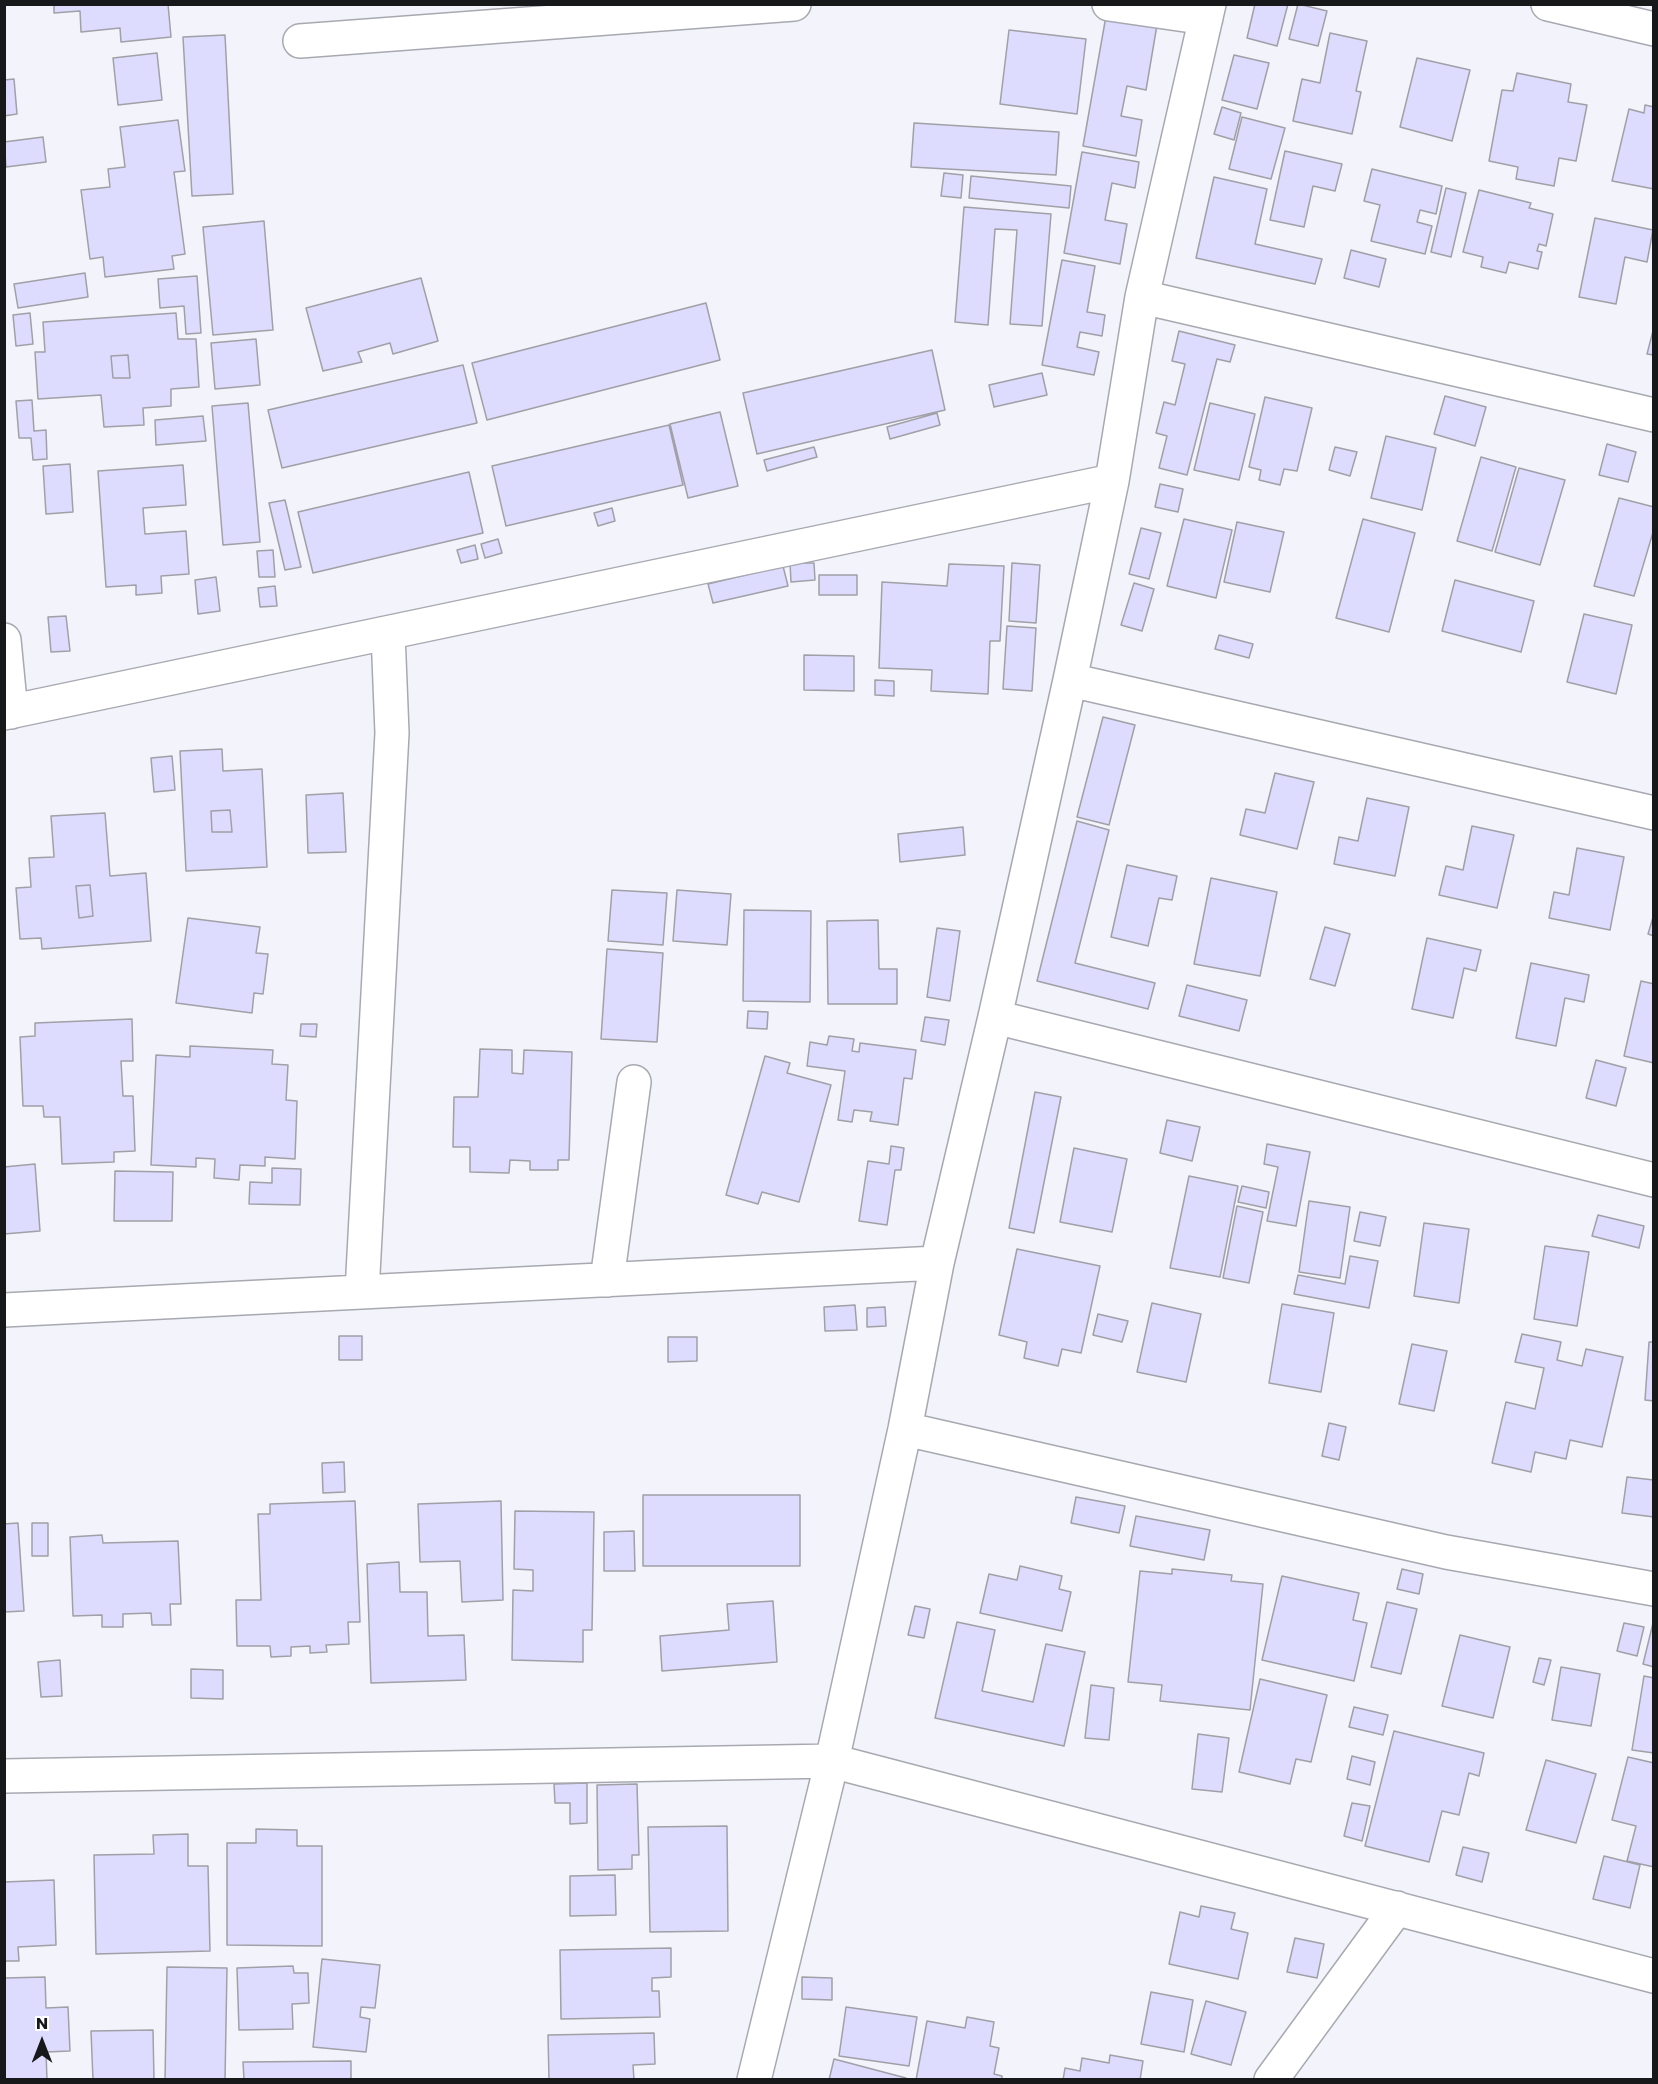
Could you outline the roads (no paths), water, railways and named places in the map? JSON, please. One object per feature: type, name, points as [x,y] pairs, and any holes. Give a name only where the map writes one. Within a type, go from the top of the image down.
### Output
[{"type":"street","points":[[300,41],[794,4]]},
{"type":"street","points":[[754,2079],[832,1761],[905,1429],[937,1263],[995,1017],[1070,680],[1112,481],[1142,297],[1208,11],[1109,4]]},
{"type":"street","points":[[1548,4],[1653,29]]},
{"type":"street","points":[[1142,297],[1653,415]]},
{"type":"street","points":[[4,640],[8,712],[1112,481]]},
{"type":"street","points":[[362,1292],[392,734],[388,633]]},
{"type":"street","points":[[1070,680],[1653,813]]},
{"type":"street","points":[[995,1017],[1653,1180]]},
{"type":"street","points":[[607,1280],[634,1082]]},
{"type":"street","points":[[4,1310],[937,1263]]},
{"type":"street","points":[[905,1429],[1446,1552],[1653,1590]]},
{"type":"street","points":[[4,1776],[832,1761],[1653,1976]]},
{"type":"street","points":[[1271,2079],[1397,1908]]}]
